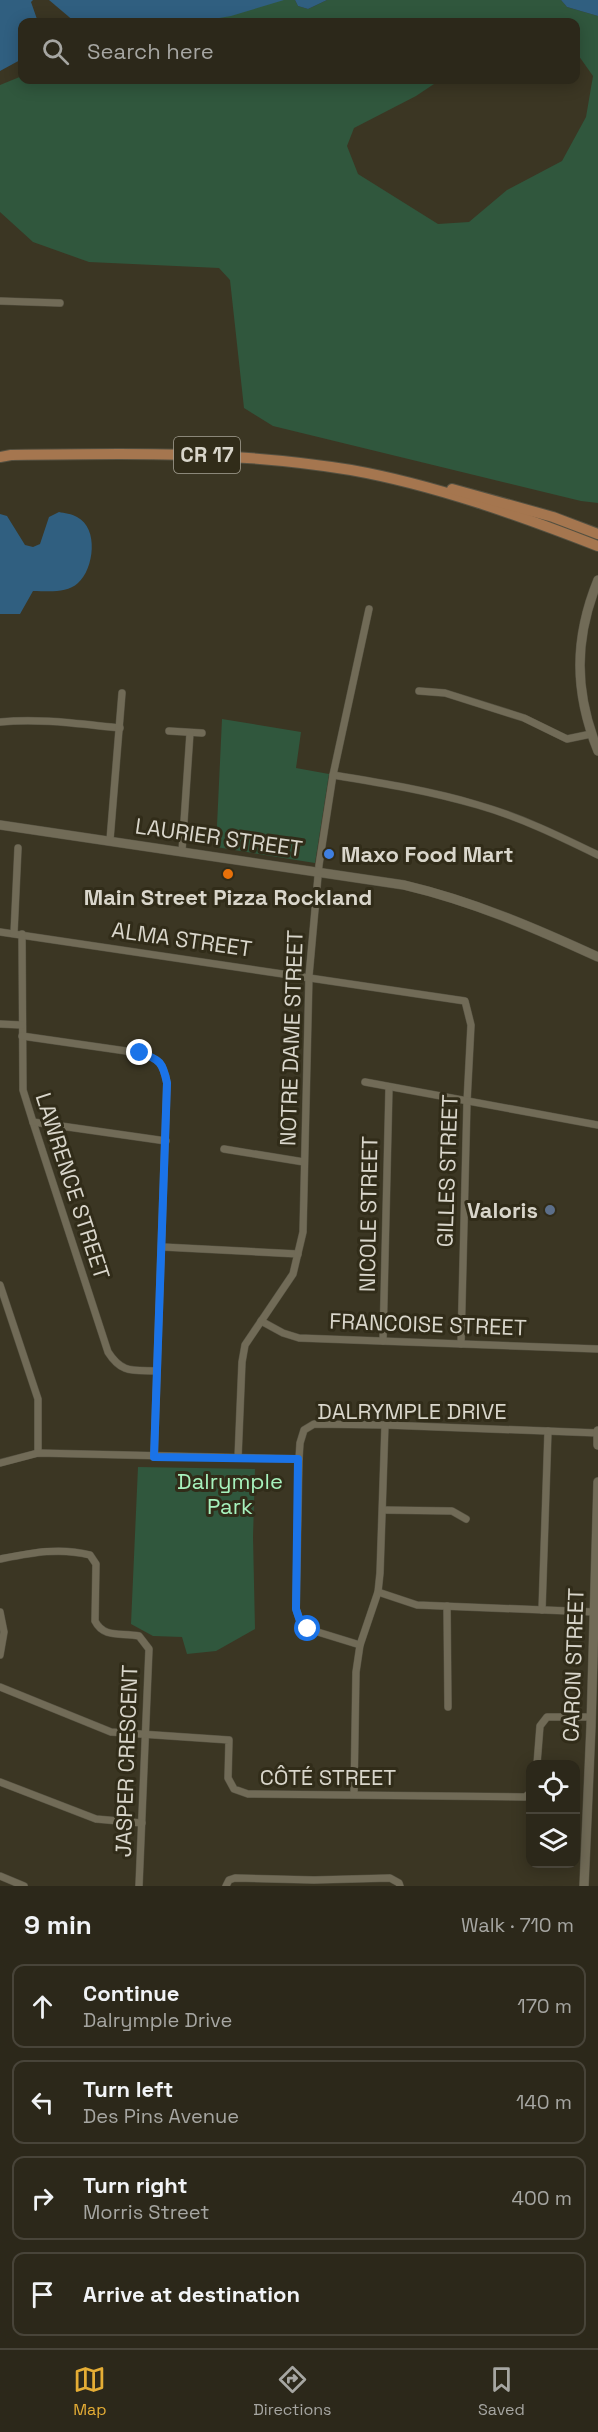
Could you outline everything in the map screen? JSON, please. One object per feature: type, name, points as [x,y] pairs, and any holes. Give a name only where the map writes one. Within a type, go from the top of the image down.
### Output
[{"type":"main road","name":"CR 17","points":[[0,457],[164,453],[210,455],[351,470],[412,484],[530,520],[598,546]]},
{"type":"main road","name":"CR 17","points":[[412,484],[437,485],[478,495],[553,517],[598,534]]},
{"type":"main road","points":[[598,580],[588,606],[579,647],[581,697],[598,751]]},
{"type":"main road","name":"LAURIER STREET","points":[[0,825],[404,885],[444,895],[519,921],[598,957]]},
{"type":"main road","points":[[598,1432],[598,1444]]},
{"type":"main road","name":"CARON STREET","points":[[584,1886],[593,1723],[598,1482]]},
{"type":"street","points":[[0,301],[60,303]]},
{"type":"street","name":"NOTRE DAME STREET","points":[[238,1458],[242,1362],[245,1344],[293,1274],[303,1232],[309,976],[319,871],[333,775],[369,609]]},
{"type":"street","points":[[419,692],[445,693],[524,717],[567,739],[591,734]]},
{"type":"street","points":[[110,840],[122,693]]},
{"type":"street","points":[[0,722],[58,721],[120,728]]},
{"type":"street","points":[[169,731],[202,733]]},
{"type":"street","points":[[182,851],[190,732]]},
{"type":"street","points":[[333,775],[414,789],[479,805],[529,822],[598,855]]},
{"type":"street","name":"LAWRENCE STREET","points":[[18,848],[23,1090],[108,1352],[116,1364],[127,1370],[157,1371]]},
{"type":"street","name":"ALMA STREET","points":[[0,932],[465,1000]]},
{"type":"street","name":"GILLES STREET","points":[[461,1344],[466,1102],[471,1025],[465,1000]]},
{"type":"street","points":[[0,1024],[22,1025]]},
{"type":"street","points":[[22,1036],[140,1053],[155,1058],[164,1067],[167,1083],[166,1141],[154,1457]]},
{"type":"street","points":[[365,1082],[598,1125]]},
{"type":"street","name":"NICOLE STREET","points":[[383,1341],[389,1088]]},
{"type":"street","points":[[33,1122],[166,1141]]},
{"type":"street","points":[[224,1149],[304,1162]]},
{"type":"street","points":[[163,1247],[298,1254]]},
{"type":"street","points":[[0,1285],[38,1400],[38,1453]]},
{"type":"street","name":"FRANCOISE STREET","points":[[261,1321],[283,1333],[299,1338],[598,1349]]},
{"type":"street","name":"DALRYMPLE DRIVE","points":[[360,1645],[308,1629],[300,1621],[296,1609],[298,1459],[304,1430],[314,1424],[598,1432]]},
{"type":"street","points":[[354,1794],[356,1672],[360,1645],[378,1592],[385,1425]]},
{"type":"street","points":[[542,1610],[548,1431]]},
{"type":"street","points":[[0,1463],[38,1453],[298,1459]]},
{"type":"street","points":[[383,1510],[453,1511],[466,1519]]},
{"type":"street","name":"JASPER CRESCENT","points":[[0,1559],[44,1550],[90,1555],[96,1564],[94,1621],[99,1629],[106,1634],[139,1636],[149,1649],[139,1886]]},
{"type":"street","points":[[378,1592],[417,1605],[594,1612]]},
{"type":"street","points":[[447,1606],[448,1707]]},
{"type":"street","points":[[0,1612],[4,1632],[0,1654]]},
{"type":"street","name":"CÔTÉ STREET","points":[[0,1687],[111,1732],[229,1740],[228,1778],[234,1789],[248,1794],[526,1796]]},
{"type":"street","points":[[537,1760],[540,1726],[547,1717],[593,1723]]},
{"type":"street","points":[[0,1782],[96,1819],[142,1823]]},
{"type":"street","points":[[0,1876],[24,1886]]},
{"type":"street","points":[[226,1886],[235,1878],[314,1883],[390,1878],[400,1886]]},
{"type":"green space","points":[[282,0],[295,0],[298,6],[308,9],[327,0],[561,0],[567,7],[598,16],[598,503],[581,501],[273,426],[244,408],[230,280],[219,268],[89,262],[33,242],[0,212],[0,85],[18,78],[18,84],[434,84],[416,96],[354,128],[347,146],[358,174],[438,224],[469,222],[507,190],[562,161],[586,117],[593,76],[580,58],[580,18],[212,18]]},
{"type":"green space","points":[[222,719],[301,732],[296,768],[329,774],[315,863],[216,847]]},
{"type":"green space","name":"Dalrymple Park","points":[[138,1467],[255,1469],[253,1537],[255,1629],[216,1651],[187,1654],[182,1637],[153,1636],[131,1624]]},
{"type":"water","points":[[0,0],[33,0],[31,2],[37,18],[18,18],[18,61],[0,71]]},
{"type":"water","points":[[49,0],[284,0],[219,18],[70,18]]},
{"type":"water","points":[[295,0],[327,0],[308,9],[298,6]]},
{"type":"water","points":[[561,0],[598,0],[598,16],[567,7]]},
{"type":"water","points":[[59,512],[77,517],[89,530],[91,559],[83,577],[68,589],[33,591],[20,614],[0,614],[0,514],[7,516],[25,545],[33,547],[40,544],[49,517]]},
{"type":"place","name":"Maxo Food Mart","points":[[329,854]]},
{"type":"place","name":"Main Street Pizza Rockland","points":[[228,874]]},
{"type":"place","name":"Valoris","points":[[550,1210]]},
{"type":"route","points":[[140,1053],[155,1058],[164,1067],[167,1083],[154,1457],[298,1459],[296,1609],[300,1621],[308,1629]]}]
